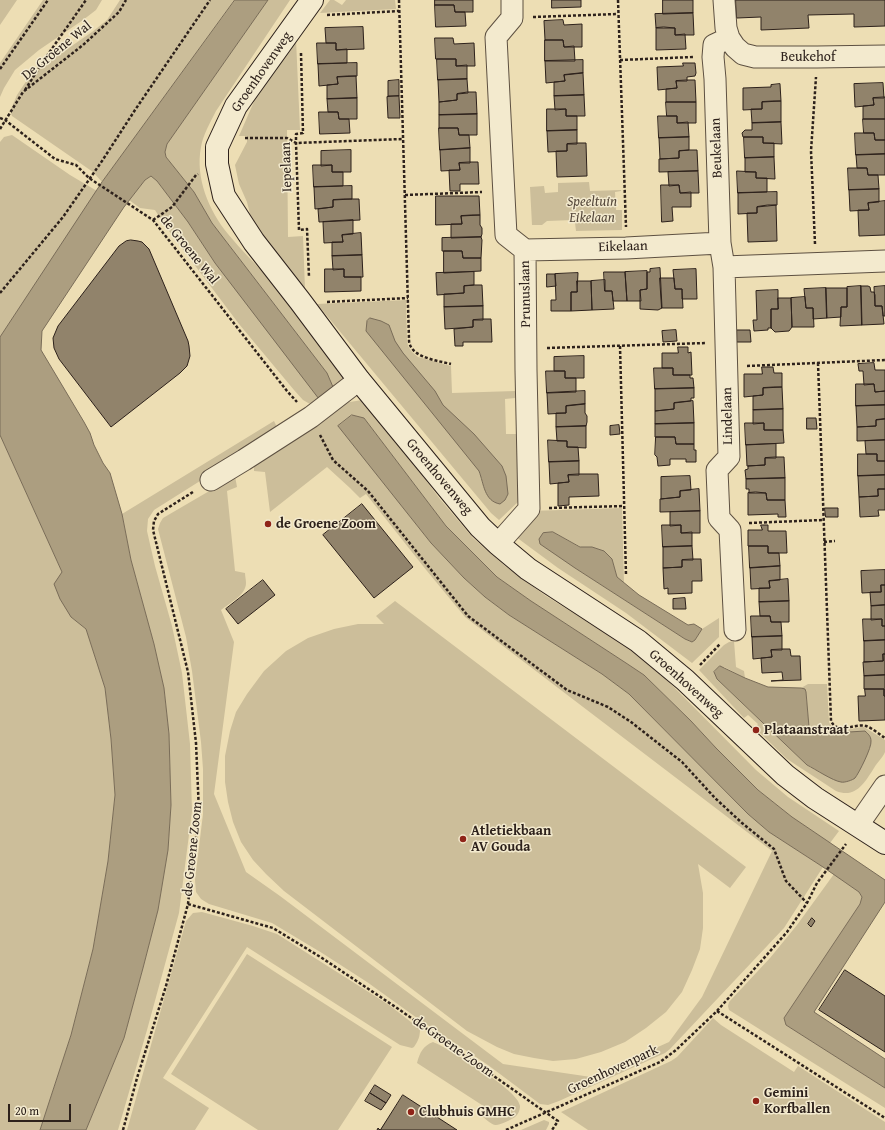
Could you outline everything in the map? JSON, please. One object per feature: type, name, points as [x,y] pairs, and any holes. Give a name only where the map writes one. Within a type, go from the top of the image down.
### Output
[{"type":"street","points":[[713,57],[714,45],[732,42],[726,28],[724,0]]},
{"type":"street","name":"Groenhovenweg","points":[[306,8],[236,106],[217,147],[216,164],[224,196],[254,242],[310,309],[359,380],[480,527],[528,569],[638,641],[686,680],[785,775],[815,798],[885,843]]},
{"type":"street","name":"Prunuslaan","points":[[512,9],[496,37],[506,234],[525,250],[529,509]]},
{"type":"street","name":"Beukehof","points":[[732,42],[743,54],[755,57],[885,56]]},
{"type":"street","name":"Beukelaan","points":[[713,57],[720,243],[724,267]]},
{"type":"street","name":"Eikelaan","points":[[525,250],[626,248],[720,243]]},
{"type":"street","points":[[724,267],[885,261]]},
{"type":"street","name":"Lindelaan","points":[[724,267],[729,457],[717,470],[719,518],[730,530]]},
{"type":"street","points":[[211,480],[311,417],[359,380]]},
{"type":"street","points":[[498,544],[529,509]]},
{"type":"street","points":[[730,530],[735,630]]},
{"type":"street","points":[[858,825],[885,786]]},
{"type":"path","points":[[0,69],[48,0]]},
{"type":"path","points":[[23,92],[86,0]]},
{"type":"path","name":"De Groene Wal","points":[[0,129],[23,92],[88,40],[119,12],[126,0]]},
{"type":"path","points":[[0,293],[63,217],[210,0]]},
{"type":"path","points":[[399,0],[410,345],[420,356],[451,364]]},
{"type":"path","points":[[618,0],[626,248]]},
{"type":"path","points":[[306,8],[399,11]]},
{"type":"path","name":"Iepelaan","points":[[306,8],[303,133],[296,134],[296,143],[299,230],[308,230],[309,280]]},
{"type":"path","points":[[512,9],[618,14]]},
{"type":"path","points":[[620,60],[713,57]]},
{"type":"path","points":[[816,264],[811,152],[817,57]]},
{"type":"path","name":"de Groene Wal","points":[[0,118],[5,120],[55,160],[76,165],[89,178],[153,220],[287,391],[311,417],[333,460],[368,491],[468,616],[567,690],[608,707],[631,722],[682,762],[715,798],[742,823],[774,849],[786,881],[807,903]]},
{"type":"path","points":[[244,142],[244,138],[287,138],[296,143],[403,139]]},
{"type":"path","points":[[153,220],[172,207],[196,175]]},
{"type":"path","points":[[405,195],[504,192]]},
{"type":"path","points":[[310,309],[408,298]]},
{"type":"path","points":[[526,349],[726,343]]},
{"type":"path","points":[[620,346],[626,575]]},
{"type":"path","points":[[726,367],[885,360]]},
{"type":"path","points":[[818,363],[831,721],[832,724],[839,728],[860,726],[868,727],[885,738]]},
{"type":"path","name":"de Groene Zoom","points":[[123,1130],[137,1078],[166,986],[188,904],[199,812],[196,743],[188,672],[153,530],[154,521],[158,514],[211,480]]},
{"type":"path","points":[[529,509],[624,506]]},
{"type":"path","points":[[730,530],[736,523],[823,520]]},
{"type":"path","points":[[824,542],[835,541]]},
{"type":"path","points":[[686,680],[735,630]]},
{"type":"path","name":"Groenhovenpark","points":[[506,1130],[660,1062],[676,1050],[717,1011],[787,932],[807,903],[817,883],[845,844]]},
{"type":"path","name":"de Groene Zoom","points":[[188,904],[273,928],[322,958],[398,1008],[558,1121],[552,1130]]},
{"type":"path","points":[[717,1011],[885,1118]]},
{"type":"green space","points":[[0,0],[17,0],[0,25]]},
{"type":"green space","points":[[43,0],[102,0],[96,10],[39,50],[15,70],[0,97],[0,63]]},
{"type":"green space","points":[[120,0],[235,0],[102,182],[93,172],[12,116],[11,109],[17,95],[27,80],[44,65],[107,20]]},
{"type":"green space","points":[[268,0],[290,0],[216,111],[202,142],[200,170],[205,194],[221,225],[278,290],[339,367],[347,382],[310,404],[303,400],[294,390],[239,324],[163,223],[155,210],[140,208],[129,200],[145,180],[151,176],[157,181],[188,222],[215,263],[327,373],[212,223],[194,192],[166,157],[165,152],[167,144]]},
{"type":"green space","points":[[330,0],[334,0],[342,5],[346,0],[395,0],[396,9],[320,13]]},
{"type":"green space","points":[[296,39],[300,130],[287,130],[288,237],[303,236],[305,289],[284,265],[252,222],[247,202],[239,184],[235,165],[247,142],[247,136],[239,136],[256,97]]},
{"type":"green space","points":[[12,135],[70,175],[97,191],[0,337],[0,142],[4,137]]},
{"type":"green space","name":"Speeltuin Eikelaan","points":[[589,182],[590,191],[621,190],[615,192],[616,210],[622,210],[622,230],[576,231],[573,220],[547,221],[542,225],[532,225],[530,187],[544,186],[545,193],[558,192],[558,183]]},
{"type":"green space","points":[[406,300],[408,346],[418,357],[451,366],[452,393],[515,391],[515,398],[505,399],[506,434],[519,434],[522,489],[518,502],[499,520],[491,513],[317,304]]},
{"type":"green space","points":[[362,400],[374,412],[440,499],[473,538],[505,566],[546,596],[628,647],[653,666],[756,770],[788,797],[839,831],[830,843],[792,817],[758,790],[644,675],[497,577],[446,526],[364,418],[352,415],[339,426],[431,543],[464,578],[485,597],[509,615],[602,674],[629,694],[748,814],[769,832],[823,867],[784,928],[670,1049],[665,1053],[548,1105],[540,1104],[488,1065],[322,953],[272,923],[209,904],[201,899],[196,892],[195,880],[203,814],[203,769],[201,742],[186,637],[158,529],[163,518],[235,476],[237,487],[227,491],[235,571],[245,573],[246,583],[240,595],[221,610],[234,642],[214,794],[246,872],[503,1064],[591,1077],[669,1042],[702,997],[772,851],[465,617],[366,494],[360,498],[327,467],[270,512],[265,472],[254,471],[254,465],[344,403]]},
{"type":"green space","points":[[274,421],[277,427],[273,435],[154,510],[148,519],[147,531],[172,626],[182,673],[190,744],[192,811],[179,913],[118,1130],[86,1130],[124,1038],[143,968],[158,910],[168,850],[171,805],[169,734],[164,688],[154,644],[131,560],[122,514]]},
{"type":"green space","points":[[0,435],[62,572],[71,617],[86,629],[105,687],[115,795],[108,861],[93,949],[71,1035],[40,1130],[0,1130]]},
{"type":"green space","points":[[622,508],[624,583],[617,577],[612,559],[592,547],[581,547],[553,532],[575,568],[685,639],[691,642],[695,640],[702,629],[719,618],[719,637],[692,663],[626,613],[558,568],[512,534],[530,511]]},
{"type":"green space","name":"Atletiekbaan AV Gouda","points":[[395,601],[746,867],[730,888],[698,864],[703,893],[703,928],[700,949],[692,970],[682,992],[666,1012],[625,1042],[601,1052],[576,1059],[553,1061],[514,1054],[497,1047],[467,1031],[284,891],[253,860],[241,842],[233,822],[228,802],[225,782],[225,756],[230,731],[236,712],[247,694],[264,671],[286,651],[308,638],[334,629],[358,624],[384,624],[376,616]]},
{"type":"green space","points":[[734,641],[736,667],[744,671],[745,678],[724,667],[717,679],[807,765],[841,782],[848,781],[817,734],[812,732],[809,727],[806,692],[805,689],[801,688],[808,684],[827,684],[829,722],[835,729],[845,730],[864,727],[885,740],[884,754],[859,788],[849,793],[836,791],[787,759],[755,728],[758,724],[748,715],[744,718],[699,670],[724,645]]},
{"type":"green space","points":[[834,874],[859,892],[862,897],[860,904],[784,1018],[786,1025],[885,1088],[885,1108],[729,1010],[728,1006],[729,1002],[770,958],[797,925]]},
{"type":"green space","points":[[202,912],[277,934],[389,1005],[420,1029],[418,1041],[412,1048],[400,1045],[247,947],[163,1078],[209,1108],[195,1130],[127,1130],[186,921],[193,913]]},
{"type":"green space","points":[[247,954],[392,1047],[338,1130],[258,1130],[171,1074]]},
{"type":"green space","name":"Gemini Korfballen","points":[[713,1018],[721,1025],[794,1072],[798,1066],[885,1122],[885,1130],[588,1130],[561,1112],[671,1061],[677,1057]]},
{"type":"green space","points":[[433,1042],[467,1061],[509,1091],[517,1099],[520,1106],[519,1112],[516,1116],[508,1121],[495,1125],[480,1114],[485,1107],[417,1063],[422,1050]]},
{"type":"green space","points":[[544,1120],[549,1122],[546,1130],[521,1130]]},
{"type":"shaded area","points":[[235,0],[268,0],[167,144],[165,152],[166,157],[194,192],[212,223],[327,373],[333,387],[319,399],[215,263],[188,222],[157,181],[151,176],[145,180],[124,207],[42,331],[41,350],[84,422],[103,463],[110,473],[122,514],[131,560],[154,644],[164,688],[169,734],[171,805],[168,850],[158,910],[124,1038],[86,1130],[40,1130],[71,1035],[93,949],[108,861],[115,795],[111,739],[105,688],[86,629],[71,617],[60,599],[54,584],[62,572],[0,435],[0,337],[102,182]]},
{"type":"shaded area","points":[[370,318],[389,325],[395,341],[403,353],[435,391],[443,405],[474,434],[502,466],[506,476],[508,494],[505,500],[500,504],[488,496],[479,471],[366,331],[367,321]]},
{"type":"shaded area","points":[[352,415],[364,418],[446,526],[497,577],[644,675],[758,790],[792,817],[885,880],[885,902],[814,1012],[885,1059],[885,1088],[786,1025],[784,1018],[860,904],[862,897],[859,892],[769,832],[748,814],[629,694],[602,674],[509,615],[485,597],[464,578],[431,543],[338,426]]},
{"type":"shaded area","points":[[553,532],[580,547],[592,547],[604,551],[612,559],[617,577],[639,595],[688,625],[694,624],[702,629],[695,640],[692,642],[685,639],[540,544],[539,539],[543,533]]},
{"type":"shaded area","points":[[720,666],[768,687],[805,689],[809,727],[812,732],[817,734],[865,731],[869,735],[871,744],[865,760],[855,778],[844,782],[838,781],[807,765],[717,679],[714,672]]},
{"type":"building","points":[[435,0],[473,0],[473,12],[455,12],[454,5],[435,5]]},
{"type":"building","points":[[552,0],[581,0],[581,7],[552,8]]},
{"type":"building","points":[[663,0],[693,0],[693,13],[663,14]]},
{"type":"building","points":[[736,0],[885,0],[885,26],[854,27],[854,14],[808,15],[809,28],[761,30],[761,17],[737,18]]},
{"type":"building","points":[[435,5],[454,5],[455,12],[465,12],[466,26],[436,27]]},
{"type":"building","points":[[693,13],[694,35],[675,35],[675,28],[656,28],[655,14]]},
{"type":"building","points":[[563,20],[564,25],[582,24],[582,47],[564,47],[563,40],[545,40],[544,21]]},
{"type":"building","points":[[363,27],[364,49],[336,50],[336,43],[326,43],[325,28]]},
{"type":"building","points":[[656,28],[675,28],[675,35],[685,34],[686,49],[656,50]]},
{"type":"building","points":[[435,38],[453,38],[454,44],[474,43],[475,66],[456,66],[456,59],[436,59]]},
{"type":"building","points":[[545,40],[563,40],[564,47],[574,46],[575,61],[545,61]]},
{"type":"building","points":[[317,43],[336,43],[336,50],[347,49],[347,63],[318,64]]},
{"type":"building","points":[[437,59],[456,59],[456,66],[467,65],[467,79],[438,80]]},
{"type":"building","points":[[583,60],[583,73],[564,75],[565,81],[546,83],[545,61]]},
{"type":"building","points":[[357,63],[357,76],[337,77],[338,84],[319,86],[318,64]]},
{"type":"building","points":[[683,63],[695,63],[695,76],[687,77],[687,81],[676,81],[677,88],[658,90],[657,67],[683,66]]},
{"type":"building","points":[[583,73],[584,95],[554,96],[554,82],[565,81],[564,75]]},
{"type":"building","points":[[356,76],[357,98],[327,99],[327,85],[338,84],[337,77]]},
{"type":"building","points":[[467,79],[468,93],[457,94],[457,100],[439,102],[438,80]]},
{"type":"building","points":[[399,80],[399,96],[388,96],[388,81]]},
{"type":"building","points":[[695,80],[696,102],[666,102],[666,89],[677,88],[676,81]]},
{"type":"building","points":[[883,83],[884,98],[873,98],[874,105],[855,107],[854,84]]},
{"type":"building","points":[[780,84],[781,101],[762,102],[762,109],[743,110],[743,88],[771,87],[771,85]]},
{"type":"building","points":[[476,92],[477,114],[439,115],[439,102],[457,100],[457,94]]},
{"type":"building","points":[[584,95],[585,116],[566,116],[566,109],[555,110],[554,96]]},
{"type":"building","points":[[399,96],[400,118],[388,118],[387,97]]},
{"type":"building","points":[[885,97],[885,119],[863,119],[863,106],[874,105],[873,98]]},
{"type":"building","points":[[357,98],[357,119],[339,119],[338,112],[328,112],[327,99]]},
{"type":"building","points":[[781,101],[781,122],[752,123],[751,109],[762,109],[762,102]]},
{"type":"building","points":[[666,102],[696,102],[696,123],[677,123],[677,116],[667,116]]},
{"type":"building","points":[[547,109],[566,109],[566,116],[577,116],[577,130],[547,131]]},
{"type":"building","points":[[319,112],[338,112],[339,119],[349,119],[350,133],[320,134]]},
{"type":"building","points":[[477,114],[477,135],[459,135],[458,128],[439,128],[439,115]]},
{"type":"building","points":[[658,116],[677,116],[677,123],[688,122],[689,137],[659,138]]},
{"type":"building","points":[[863,119],[885,119],[885,140],[875,140],[874,133],[864,133]]},
{"type":"building","points":[[781,122],[782,144],[763,143],[763,137],[743,137],[742,133],[745,130],[752,130],[752,123]]},
{"type":"building","points":[[439,128],[458,128],[459,135],[469,135],[470,148],[440,150]]},
{"type":"building","points":[[577,130],[577,144],[567,144],[567,151],[548,152],[547,131]]},
{"type":"building","points":[[855,133],[874,133],[875,140],[885,140],[885,154],[856,155]]},
{"type":"building","points":[[689,137],[689,150],[679,151],[679,158],[660,159],[659,138]]},
{"type":"building","points":[[744,137],[763,137],[763,143],[774,143],[774,157],[745,158]]},
{"type":"building","points":[[586,143],[587,176],[557,177],[556,151],[567,151],[567,144]]},
{"type":"building","points":[[470,148],[470,163],[459,163],[460,170],[441,171],[440,150]]},
{"type":"building","points":[[351,150],[351,172],[332,172],[332,165],[321,166],[321,151]]},
{"type":"building","points":[[697,150],[698,171],[659,172],[659,159],[679,158],[679,151]]},
{"type":"building","points":[[885,154],[885,175],[868,175],[867,168],[857,168],[856,155]]},
{"type":"building","points":[[774,157],[775,179],[756,178],[756,172],[745,172],[745,158]]},
{"type":"building","points":[[478,162],[479,184],[460,184],[460,191],[450,191],[449,170],[460,170],[459,163]]},
{"type":"building","points":[[313,165],[332,165],[332,172],[343,172],[343,186],[314,187]]},
{"type":"building","points":[[848,168],[867,168],[868,175],[878,175],[879,189],[849,190]]},
{"type":"building","points":[[698,171],[699,193],[680,193],[679,185],[669,186],[668,172]]},
{"type":"building","points":[[737,171],[756,172],[756,178],[767,178],[767,192],[738,193]]},
{"type":"building","points":[[661,185],[679,185],[680,193],[691,192],[691,207],[672,207],[673,221],[662,222]]},
{"type":"building","points":[[352,186],[352,199],[333,200],[333,207],[315,209],[314,187]]},
{"type":"building","points":[[879,189],[879,202],[868,203],[869,210],[850,211],[849,190]]},
{"type":"building","points":[[777,192],[777,205],[757,207],[757,213],[738,214],[738,193]]},
{"type":"building","points":[[436,196],[479,196],[480,215],[461,216],[462,224],[436,225]]},
{"type":"building","points":[[359,199],[360,220],[319,222],[318,209],[333,207],[333,200]]},
{"type":"building","points":[[885,201],[885,235],[859,236],[858,210],[869,210],[868,203]]},
{"type":"building","points":[[776,205],[777,241],[748,242],[747,213],[757,213],[757,207]]},
{"type":"building","points":[[480,215],[480,225],[482,228],[481,237],[451,238],[451,224],[462,224],[461,216]]},
{"type":"building","points":[[353,220],[353,234],[342,235],[343,242],[324,243],[323,222]]},
{"type":"building","points":[[361,233],[362,255],[332,256],[332,242],[343,242],[342,235]]},
{"type":"building","points":[[481,237],[481,258],[463,258],[462,251],[442,251],[442,238]]},
{"type":"building","points":[[131,240],[142,242],[149,249],[188,341],[190,356],[187,366],[180,373],[111,427],[59,359],[54,348],[53,338],[58,326],[119,246],[126,241]]},
{"type":"building","points":[[444,251],[462,251],[463,258],[481,258],[481,271],[444,273]]},
{"type":"building","points":[[362,255],[363,277],[344,277],[344,269],[333,270],[332,256]]},
{"type":"building","points":[[660,268],[662,308],[658,310],[640,309],[640,290],[647,289],[647,272],[650,272],[650,269]]},
{"type":"building","points":[[325,269],[344,269],[344,277],[361,277],[361,291],[325,292]]},
{"type":"building","points":[[696,269],[697,299],[682,299],[682,289],[675,289],[673,270]]},
{"type":"building","points":[[647,271],[647,289],[640,290],[641,301],[627,301],[625,272]]},
{"type":"building","points":[[474,272],[474,285],[464,286],[464,293],[437,295],[436,273]]},
{"type":"building","points":[[604,272],[625,272],[627,301],[613,301],[612,291],[605,291]]},
{"type":"building","points":[[578,273],[577,292],[571,292],[571,311],[551,311],[551,300],[556,300],[555,274]]},
{"type":"building","points":[[547,274],[555,274],[556,286],[547,287]]},
{"type":"building","points":[[660,278],[674,278],[675,289],[682,289],[683,308],[662,308]]},
{"type":"building","points":[[605,280],[605,291],[612,291],[614,309],[592,310],[591,281]]},
{"type":"building","points":[[577,281],[591,281],[592,310],[571,311],[571,292],[577,292]]},
{"type":"building","points":[[482,285],[483,306],[444,307],[444,294],[464,293],[464,286]]},
{"type":"building","points":[[861,286],[862,325],[840,326],[841,307],[847,307],[847,287]]},
{"type":"building","points":[[861,286],[868,286],[870,287],[871,292],[874,292],[875,306],[882,306],[884,324],[862,325]]},
{"type":"building","points":[[885,286],[885,316],[883,316],[882,306],[875,306],[874,287]]},
{"type":"building","points":[[826,288],[827,318],[813,319],[813,308],[806,308],[804,289]]},
{"type":"building","points":[[826,288],[847,288],[847,307],[841,307],[841,317],[827,318]]},
{"type":"building","points":[[778,290],[778,309],[771,309],[771,328],[768,328],[768,330],[754,331],[753,320],[757,320],[756,291]]},
{"type":"building","points":[[805,297],[806,308],[813,308],[814,327],[792,327],[791,298]]},
{"type":"building","points":[[778,298],[791,298],[792,327],[789,331],[775,332],[771,328],[771,309],[778,309]]},
{"type":"building","points":[[483,306],[483,320],[473,320],[473,327],[445,329],[444,307]]},
{"type":"building","points":[[491,319],[492,342],[463,342],[463,346],[455,346],[454,329],[473,327],[473,320]]},
{"type":"building","points":[[676,330],[677,341],[663,342],[662,331]]},
{"type":"building","points":[[737,330],[750,330],[751,342],[737,342]]},
{"type":"building","points":[[678,347],[688,347],[688,353],[691,352],[692,375],[673,375],[673,368],[662,368],[662,353],[678,353]]},
{"type":"building","points":[[584,356],[584,378],[565,378],[565,371],[554,371],[554,357]]},
{"type":"building","points":[[874,363],[875,370],[885,370],[885,391],[875,392],[874,384],[864,385],[863,371],[859,371],[858,364]]},
{"type":"building","points":[[762,367],[773,367],[774,373],[782,373],[782,387],[763,388],[763,395],[744,397],[744,374],[762,374]]},
{"type":"building","points":[[654,368],[673,368],[673,375],[690,375],[690,378],[693,378],[694,388],[655,389]]},
{"type":"building","points":[[546,371],[565,371],[565,378],[576,378],[576,392],[547,393]]},
{"type":"building","points":[[856,384],[874,384],[875,392],[885,391],[885,405],[856,406]]},
{"type":"building","points":[[782,387],[783,409],[753,410],[753,396],[763,395],[763,388]]},
{"type":"building","points":[[694,388],[694,398],[691,398],[691,401],[674,403],[674,409],[655,411],[655,389]]},
{"type":"building","points":[[585,391],[585,404],[566,406],[566,413],[548,414],[547,393]]},
{"type":"building","points":[[693,401],[694,423],[655,424],[655,411],[674,409],[674,403]]},
{"type":"building","points":[[585,404],[585,413],[587,416],[586,426],[556,427],[556,413],[566,413],[566,406]]},
{"type":"building","points":[[885,405],[885,419],[876,420],[876,426],[857,427],[856,406]]},
{"type":"building","points":[[783,409],[783,430],[764,430],[764,423],[753,424],[753,410]]},
{"type":"building","points":[[807,418],[816,418],[817,429],[807,429]]},
{"type":"building","points":[[885,419],[885,440],[857,441],[857,427],[876,426],[876,420]]},
{"type":"building","points":[[694,423],[694,444],[676,444],[675,437],[655,437],[655,424]]},
{"type":"building","points":[[745,423],[764,423],[764,430],[783,430],[784,443],[746,445]]},
{"type":"building","points":[[619,425],[620,434],[610,435],[610,426]]},
{"type":"building","points":[[586,426],[586,448],[567,447],[567,441],[557,441],[556,427]]},
{"type":"building","points":[[656,437],[675,437],[676,444],[694,444],[694,450],[696,450],[696,462],[686,462],[686,459],[670,459],[670,465],[658,466],[657,457],[655,455]]},
{"type":"building","points":[[548,440],[567,441],[567,447],[578,447],[579,461],[549,462]]},
{"type":"building","points":[[885,440],[885,461],[877,461],[877,454],[866,454],[865,441]]},
{"type":"building","points":[[776,444],[776,458],[765,458],[765,465],[747,466],[746,445]]},
{"type":"building","points":[[858,454],[877,454],[877,461],[885,461],[885,475],[858,476]]},
{"type":"building","points":[[784,457],[785,478],[746,479],[745,470],[748,469],[748,466],[765,465],[765,458]]},
{"type":"building","points":[[579,461],[579,475],[568,475],[569,482],[550,484],[549,462]]},
{"type":"building","points":[[598,474],[599,496],[569,497],[569,505],[558,506],[558,483],[569,482],[568,475]]},
{"type":"building","points":[[885,475],[885,489],[878,489],[878,496],[859,497],[858,476]]},
{"type":"building","points":[[690,476],[691,490],[680,491],[680,497],[661,499],[661,477]]},
{"type":"building","points":[[785,478],[785,500],[767,500],[766,493],[749,493],[749,489],[746,489],[746,479]]},
{"type":"building","points":[[699,489],[700,511],[660,512],[660,499],[680,497],[680,491]]},
{"type":"building","points":[[878,489],[885,489],[885,510],[878,510],[879,516],[860,517],[859,497],[878,496]]},
{"type":"building","points":[[748,493],[766,493],[767,500],[785,500],[786,517],[778,517],[778,514],[748,515]]},
{"type":"building","points":[[362,504],[413,567],[374,598],[323,535]]},
{"type":"building","points":[[825,508],[838,508],[838,517],[826,517]]},
{"type":"building","points":[[700,511],[700,533],[681,533],[681,525],[670,526],[670,512]]},
{"type":"building","points":[[662,525],[681,525],[681,533],[692,532],[692,546],[663,547]]},
{"type":"building","points":[[761,525],[768,525],[768,531],[786,531],[787,553],[768,553],[768,546],[748,546],[748,530],[762,530]]},
{"type":"building","points":[[692,546],[693,560],[682,560],[682,567],[663,568],[663,547]]},
{"type":"building","points":[[749,546],[768,546],[768,553],[779,553],[780,566],[750,568]]},
{"type":"building","points":[[701,559],[702,581],[692,581],[692,593],[668,594],[668,588],[664,589],[663,568],[682,567],[682,560]]},
{"type":"building","points":[[780,566],[780,580],[769,581],[770,588],[751,589],[750,568]]},
{"type":"building","points":[[885,570],[885,585],[881,585],[881,592],[862,593],[861,571]]},
{"type":"building","points":[[788,579],[789,601],[759,602],[759,588],[770,588],[769,581]]},
{"type":"building","points":[[263,580],[275,595],[238,624],[226,609]]},
{"type":"building","points":[[881,585],[885,585],[885,605],[871,606],[870,592],[881,592]]},
{"type":"building","points":[[685,598],[686,609],[673,609],[673,599]]},
{"type":"building","points":[[789,601],[789,622],[771,622],[770,616],[760,616],[759,602]]},
{"type":"building","points":[[885,605],[885,626],[882,626],[882,619],[871,620],[871,606]]},
{"type":"building","points":[[751,616],[770,616],[771,622],[781,622],[782,636],[752,637]]},
{"type":"building","points":[[863,619],[882,619],[882,626],[885,626],[885,640],[864,641]]},
{"type":"building","points":[[782,636],[782,650],[771,650],[772,657],[753,659],[752,637]]},
{"type":"building","points":[[885,640],[885,654],[883,654],[883,661],[864,662],[864,641]]},
{"type":"building","points":[[790,649],[791,656],[800,656],[801,680],[771,681],[783,680],[782,672],[762,673],[761,658],[772,657],[771,650]]},
{"type":"building","points":[[883,654],[885,654],[885,675],[864,676],[863,662],[883,661]]},
{"type":"building","points":[[885,675],[885,696],[884,689],[864,689],[864,676]]},
{"type":"building","points":[[865,689],[884,689],[885,720],[859,721],[858,696],[865,696]]},
{"type":"building","points":[[812,918],[815,921],[811,927],[808,924]]},
{"type":"building","points":[[845,970],[885,996],[885,1052],[819,1010]]},
{"type":"building","points":[[375,1085],[391,1095],[386,1103],[370,1093]]},
{"type":"building","points":[[370,1093],[386,1103],[381,1110],[365,1101]]},
{"type":"building","name":"Clubhuis GMHC","points":[[403,1095],[457,1130],[380,1130]]},
{"type":"place","name":"de Groene Zoom","points":[[268,524]]},
{"type":"place","name":"Plataanstraat","points":[[756,730]]},
{"type":"place","name":"Atletiekbaan AV Gouda","points":[[463,839]]},
{"type":"place","name":"Gemini Korfballen","points":[[756,1101]]},
{"type":"place","name":"Clubhuis GMHC","points":[[411,1112]]}]
